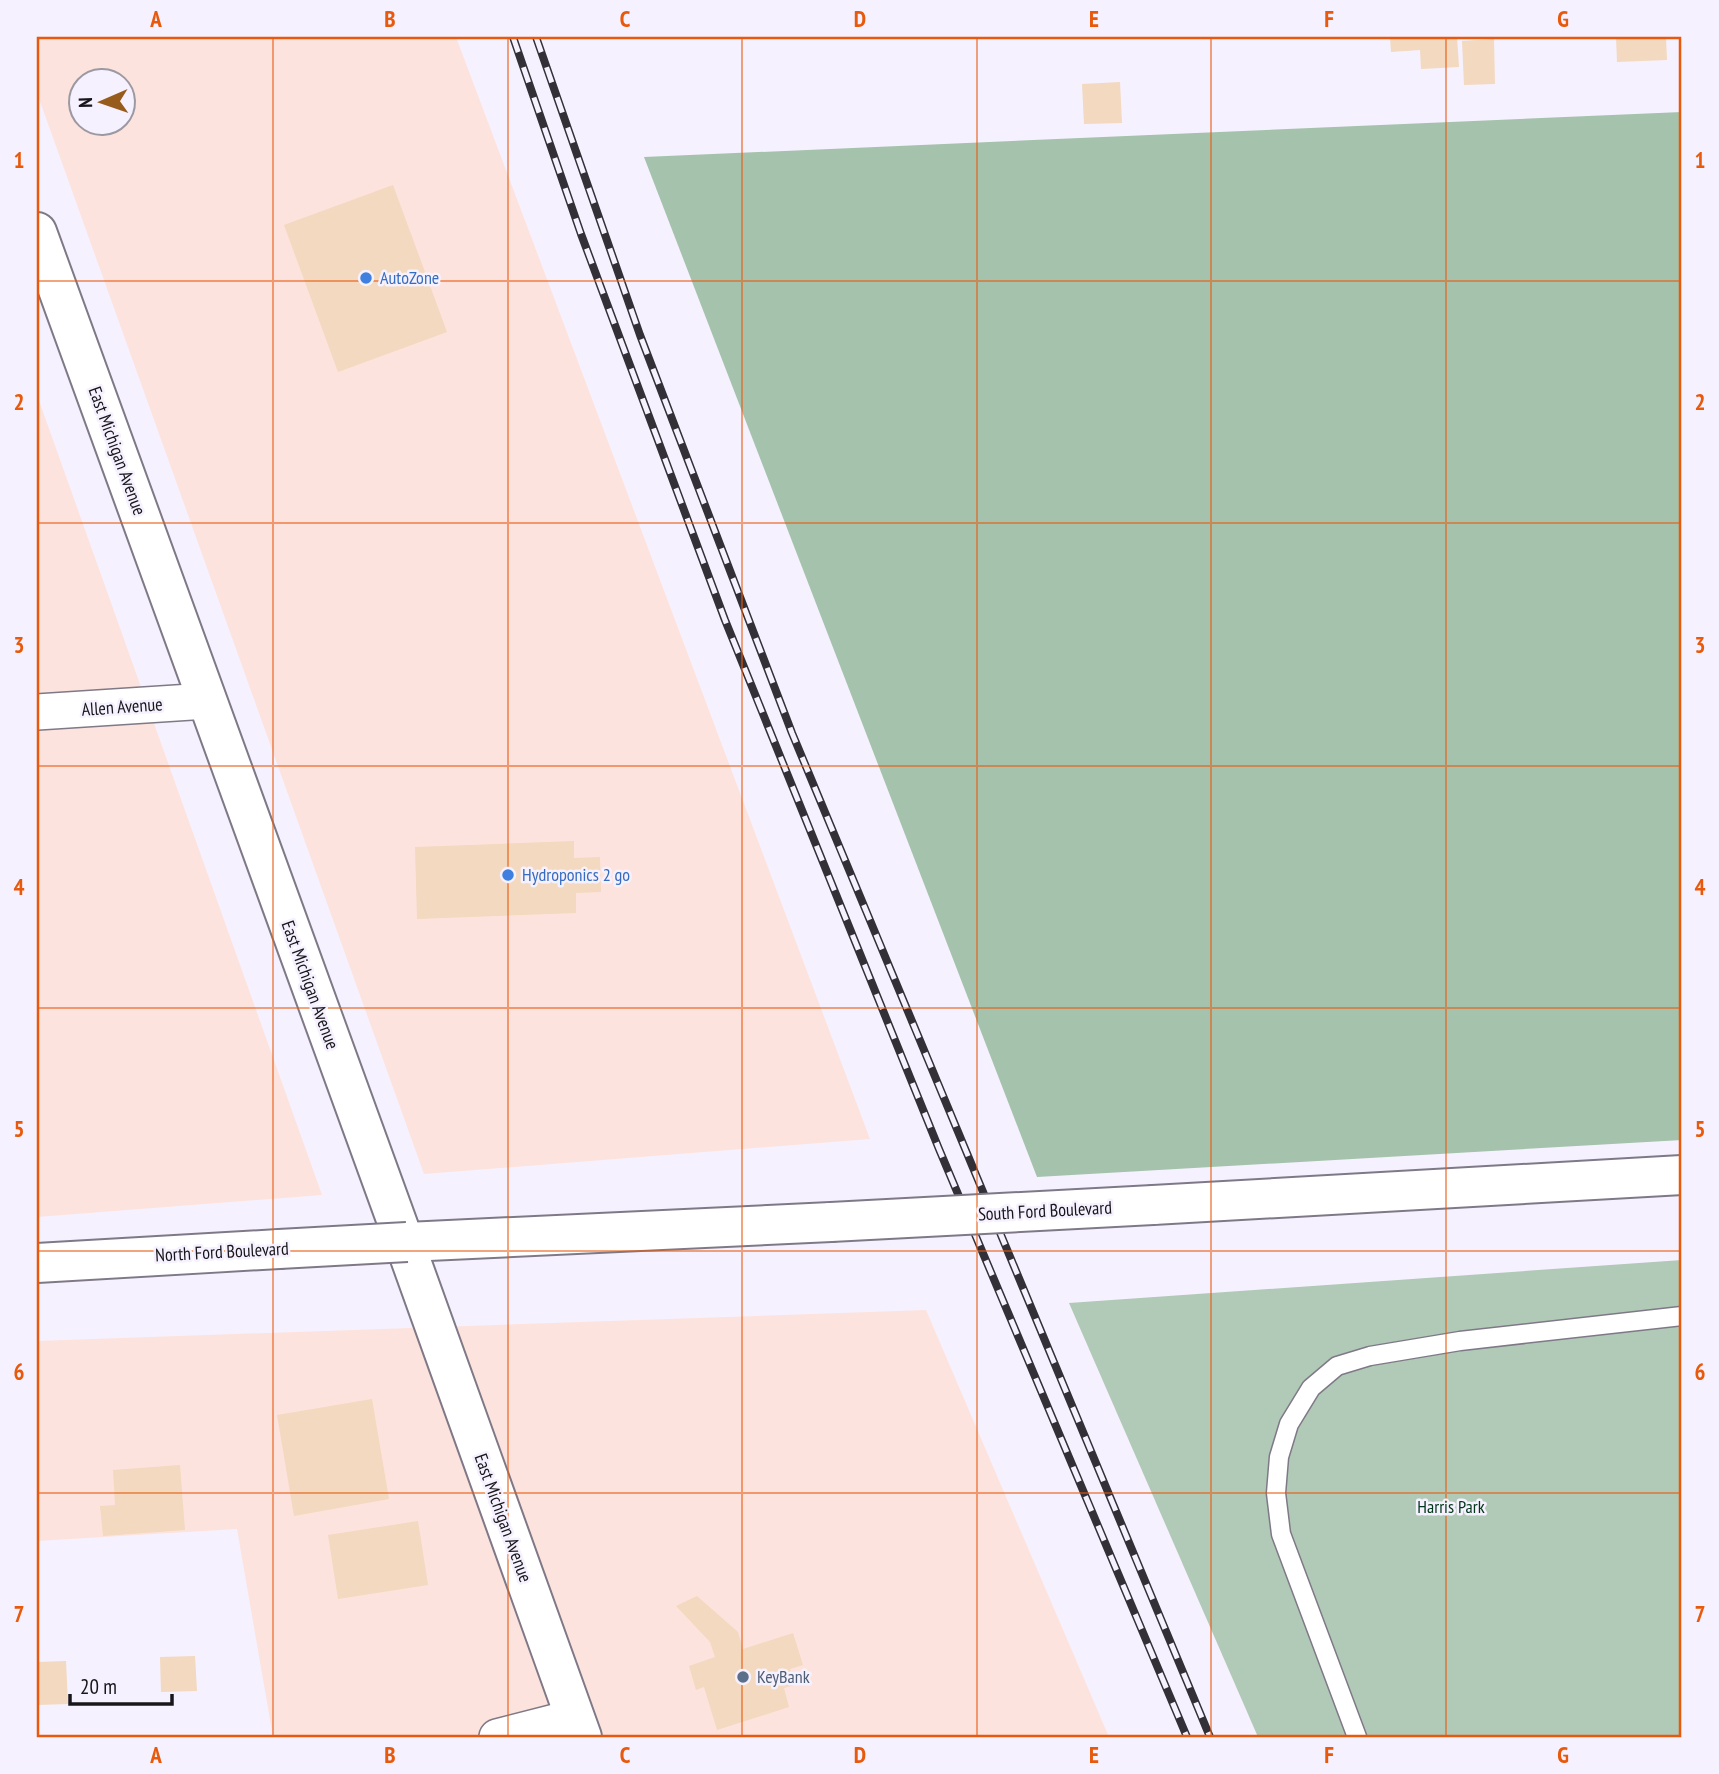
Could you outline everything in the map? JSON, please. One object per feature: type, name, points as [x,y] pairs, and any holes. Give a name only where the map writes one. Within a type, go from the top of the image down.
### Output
[{"type":"main road","name":"East Michigan Avenue","points":[[37,232],[578,1727]]},
{"type":"main road","name":"South Ford Boulevard","points":[[407,1242],[831,1222],[1682,1175]]},
{"type":"main road","name":"North Ford Boulevard","points":[[37,1263],[407,1242]]},
{"type":"street","name":"Allen Avenue","points":[[37,712],[207,701]]},
{"type":"street","points":[[497,1737],[578,1727]]},
{"type":"lane","points":[[1357,1737],[1292,1566],[1282,1534],[1276,1493],[1279,1457],[1289,1424],[1311,1388],[1337,1366],[1370,1356],[1460,1341],[1682,1316]]},
{"type":"shaded area","points":[[37,37],[456,37],[870,1139],[424,1174],[37,93]]},
{"type":"shaded area","points":[[37,395],[322,1195],[37,1217]]},
{"type":"shaded area","points":[[926,1310],[1109,1737],[273,1737],[237,1529],[37,1541],[37,1341]]},
{"type":"green space","points":[[1682,112],[1682,1140],[1037,1177],[644,157]]},
{"type":"green space","name":"Harris Park","points":[[1682,1260],[1682,1737],[1258,1737],[1069,1303]]},
{"type":"building","points":[[1390,37],[1457,37],[1459,67],[1421,69],[1420,50],[1391,52]]},
{"type":"building","points":[[1616,37],[1666,37],[1667,60],[1617,62]]},
{"type":"building","points":[[1494,39],[1495,84],[1464,85],[1462,41]]},
{"type":"building","points":[[1120,82],[1122,123],[1084,124],[1082,84]]},
{"type":"building","name":"AutoZone","points":[[393,185],[447,332],[338,372],[284,225]]},
{"type":"building","name":"Hydroponics 2 go","points":[[574,841],[574,858],[600,857],[601,892],[576,893],[576,913],[417,919],[415,847]]},
{"type":"building","points":[[372,1399],[389,1499],[294,1516],[277,1415]]},
{"type":"building","points":[[180,1465],[185,1530],[103,1536],[100,1506],[115,1505],[113,1470]]},
{"type":"building","points":[[418,1521],[428,1585],[338,1599],[328,1535]]},
{"type":"building","name":"KeyBank","points":[[697,1596],[738,1632],[743,1649],[793,1633],[803,1665],[790,1669],[795,1685],[784,1688],[789,1707],[717,1730],[704,1687],[696,1690],[689,1666],[715,1657],[710,1642],[676,1606]]},
{"type":"building","points":[[195,1656],[197,1691],[161,1692],[160,1657]]},
{"type":"building","points":[[66,1661],[68,1704],[37,1705],[37,1662]]},
{"type":"railway","points":[[513,37],[581,234],[725,620],[939,1149],[1187,1737]]},
{"type":"railway","points":[[536,37],[640,335],[792,733],[1210,1737]]},
{"type":"place","name":"AutoZone","points":[[366,278]]},
{"type":"place","name":"Hydroponics 2 go","points":[[508,875]]},
{"type":"place","name":"KeyBank","points":[[743,1677]]}]
